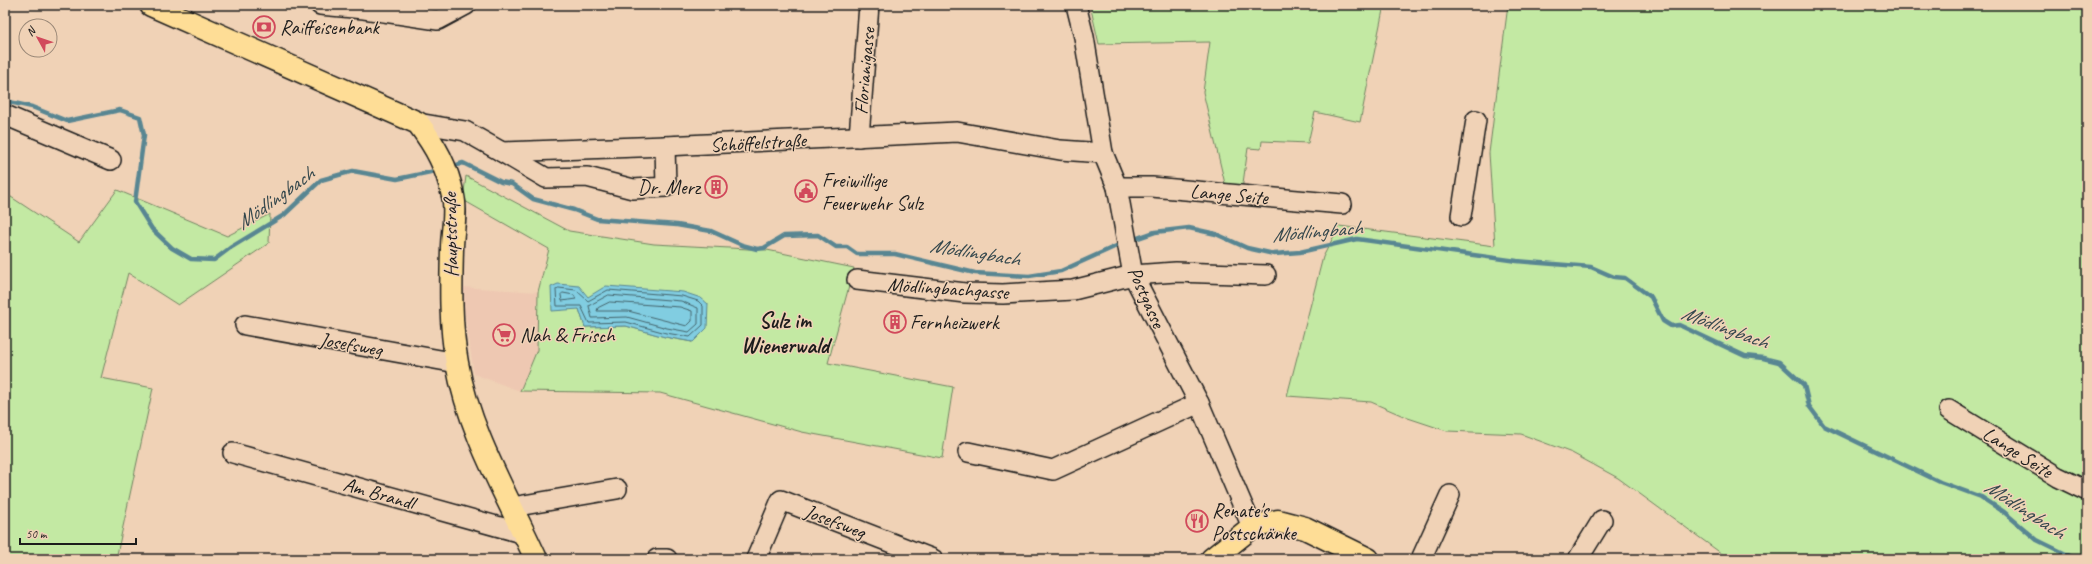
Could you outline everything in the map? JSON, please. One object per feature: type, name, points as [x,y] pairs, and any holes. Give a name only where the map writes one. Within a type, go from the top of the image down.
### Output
[{"type":"main road","name":"Hauptstraße","points":[[161,7],[418,123],[436,147],[454,198],[451,322],[457,363],[463,389],[480,438],[536,559]]},
{"type":"main road","points":[[1212,559],[1252,527],[1278,520],[1305,528],[1368,559]]},
{"type":"street","points":[[320,5],[364,9],[438,20],[466,5]]},
{"type":"street","name":"Florianigasse","points":[[859,137],[869,5]]},
{"type":"street","name":"Postgasse","points":[[1076,5],[1084,37],[1103,153],[1117,187],[1133,275],[1199,403],[1252,527]]},
{"type":"street","points":[[5,115],[111,160]]},
{"type":"street","points":[[1461,216],[1476,120]]},
{"type":"street","points":[[418,123],[465,131],[546,178],[587,177],[633,189],[666,187],[665,146]]},
{"type":"street","name":"Schöffelstraße","points":[[502,152],[957,132],[1060,150],[1103,153]]},
{"type":"street","name":"Lange Seite","points":[[1117,187],[1152,187],[1342,204]]},
{"type":"street","name":"Mödlingbachgasse","points":[[858,280],[965,293],[1003,294],[1073,290],[1133,275],[1176,272],[1266,275]]},
{"type":"street","name":"Josefsweg","points":[[245,325],[457,363]]},
{"type":"street","points":[[968,452],[1052,470],[1199,403]]},
{"type":"street","name":"Lange Seite","points":[[1949,410],[2058,477],[2087,492]]},
{"type":"street","name":"Am Brandl","points":[[233,453],[525,534]]},
{"type":"street","points":[[512,507],[617,489]]},
{"type":"street","points":[[1420,559],[1450,495]]},
{"type":"street","name":"Josefsweg","points":[[756,559],[781,500],[933,559]]},
{"type":"street","points":[[1578,559],[1602,520]]},
{"type":"street","points":[[657,559],[667,559]]},
{"type":"shaded area","points":[[461,287],[538,292],[537,350],[520,391],[474,374]]},
{"type":"green space","points":[[1090,5],[1384,5],[1360,122],[1315,112],[1308,143],[1262,141],[1261,149],[1248,148],[1242,190],[1226,188],[1203,92],[1210,42],[1099,44]]},
{"type":"green space","points":[[1508,5],[2087,5],[2087,559],[1729,559],[1618,478],[1572,453],[1521,434],[1447,431],[1408,418],[1371,402],[1287,396],[1323,257],[1339,226],[1495,246],[1489,153]]},
{"type":"green space","points":[[466,176],[569,231],[654,244],[767,250],[854,268],[828,363],[953,387],[942,458],[802,432],[660,393],[520,391],[537,350],[538,292],[549,249],[463,200]],"holes":[[[579,309],[692,342],[665,337],[626,326],[585,327]]]},
{"type":"green space","points":[[117,190],[227,236],[270,214],[269,243],[178,305],[128,273],[101,378],[153,388],[116,559],[5,559],[5,193],[79,242]]},
{"type":"water","points":[[558,284],[579,286],[588,297],[606,286],[683,292],[701,298],[708,304],[707,328],[693,342],[665,337],[626,326],[585,327],[579,309],[552,311],[551,287]]},
{"type":"waterway","name":"Mödlingbach","points":[[5,101],[32,107],[67,121],[120,110],[140,117],[144,135],[135,202],[152,229],[172,248],[191,259],[214,260],[230,248],[284,215],[321,180],[353,171],[397,179],[440,170]]},
{"type":"waterway","name":"Mödlingbach","points":[[451,167],[463,163],[501,182],[512,184],[533,199],[574,210],[597,219],[677,225],[711,231],[742,245],[757,249],[764,248],[784,236],[818,235],[836,247],[847,247],[857,254],[895,254],[975,273],[1029,276],[1061,271],[1123,243]]},
{"type":"waterway","name":"Mödlingbach","points":[[1132,240],[1155,232],[1189,228],[1216,234],[1247,248],[1274,254],[1300,252],[1357,239],[1517,261],[1591,267],[1614,277],[1625,278],[1651,297],[1663,321],[1671,326],[1679,325],[1745,356],[1779,362],[1804,385],[1809,406],[1824,426],[1940,482],[1981,497],[2004,512],[2037,540],[2076,559]]},
{"type":"place","name":"Raiffeisenbank","points":[[264,27]]},
{"type":"place","name":"Dr. Merz","points":[[716,187]]},
{"type":"place","name":"Freiwillige Feuerwehr Sulz","points":[[806,191]]},
{"type":"place","name":"Fernheizwerk","points":[[895,322]]},
{"type":"place","name":"Nah & Frisch","points":[[504,335]]},
{"type":"place","name":"Renate's Postschänke","points":[[1197,521]]},
{"type":"district","name":"Sulz im Wienerwald","points":[[785,332]]}]
